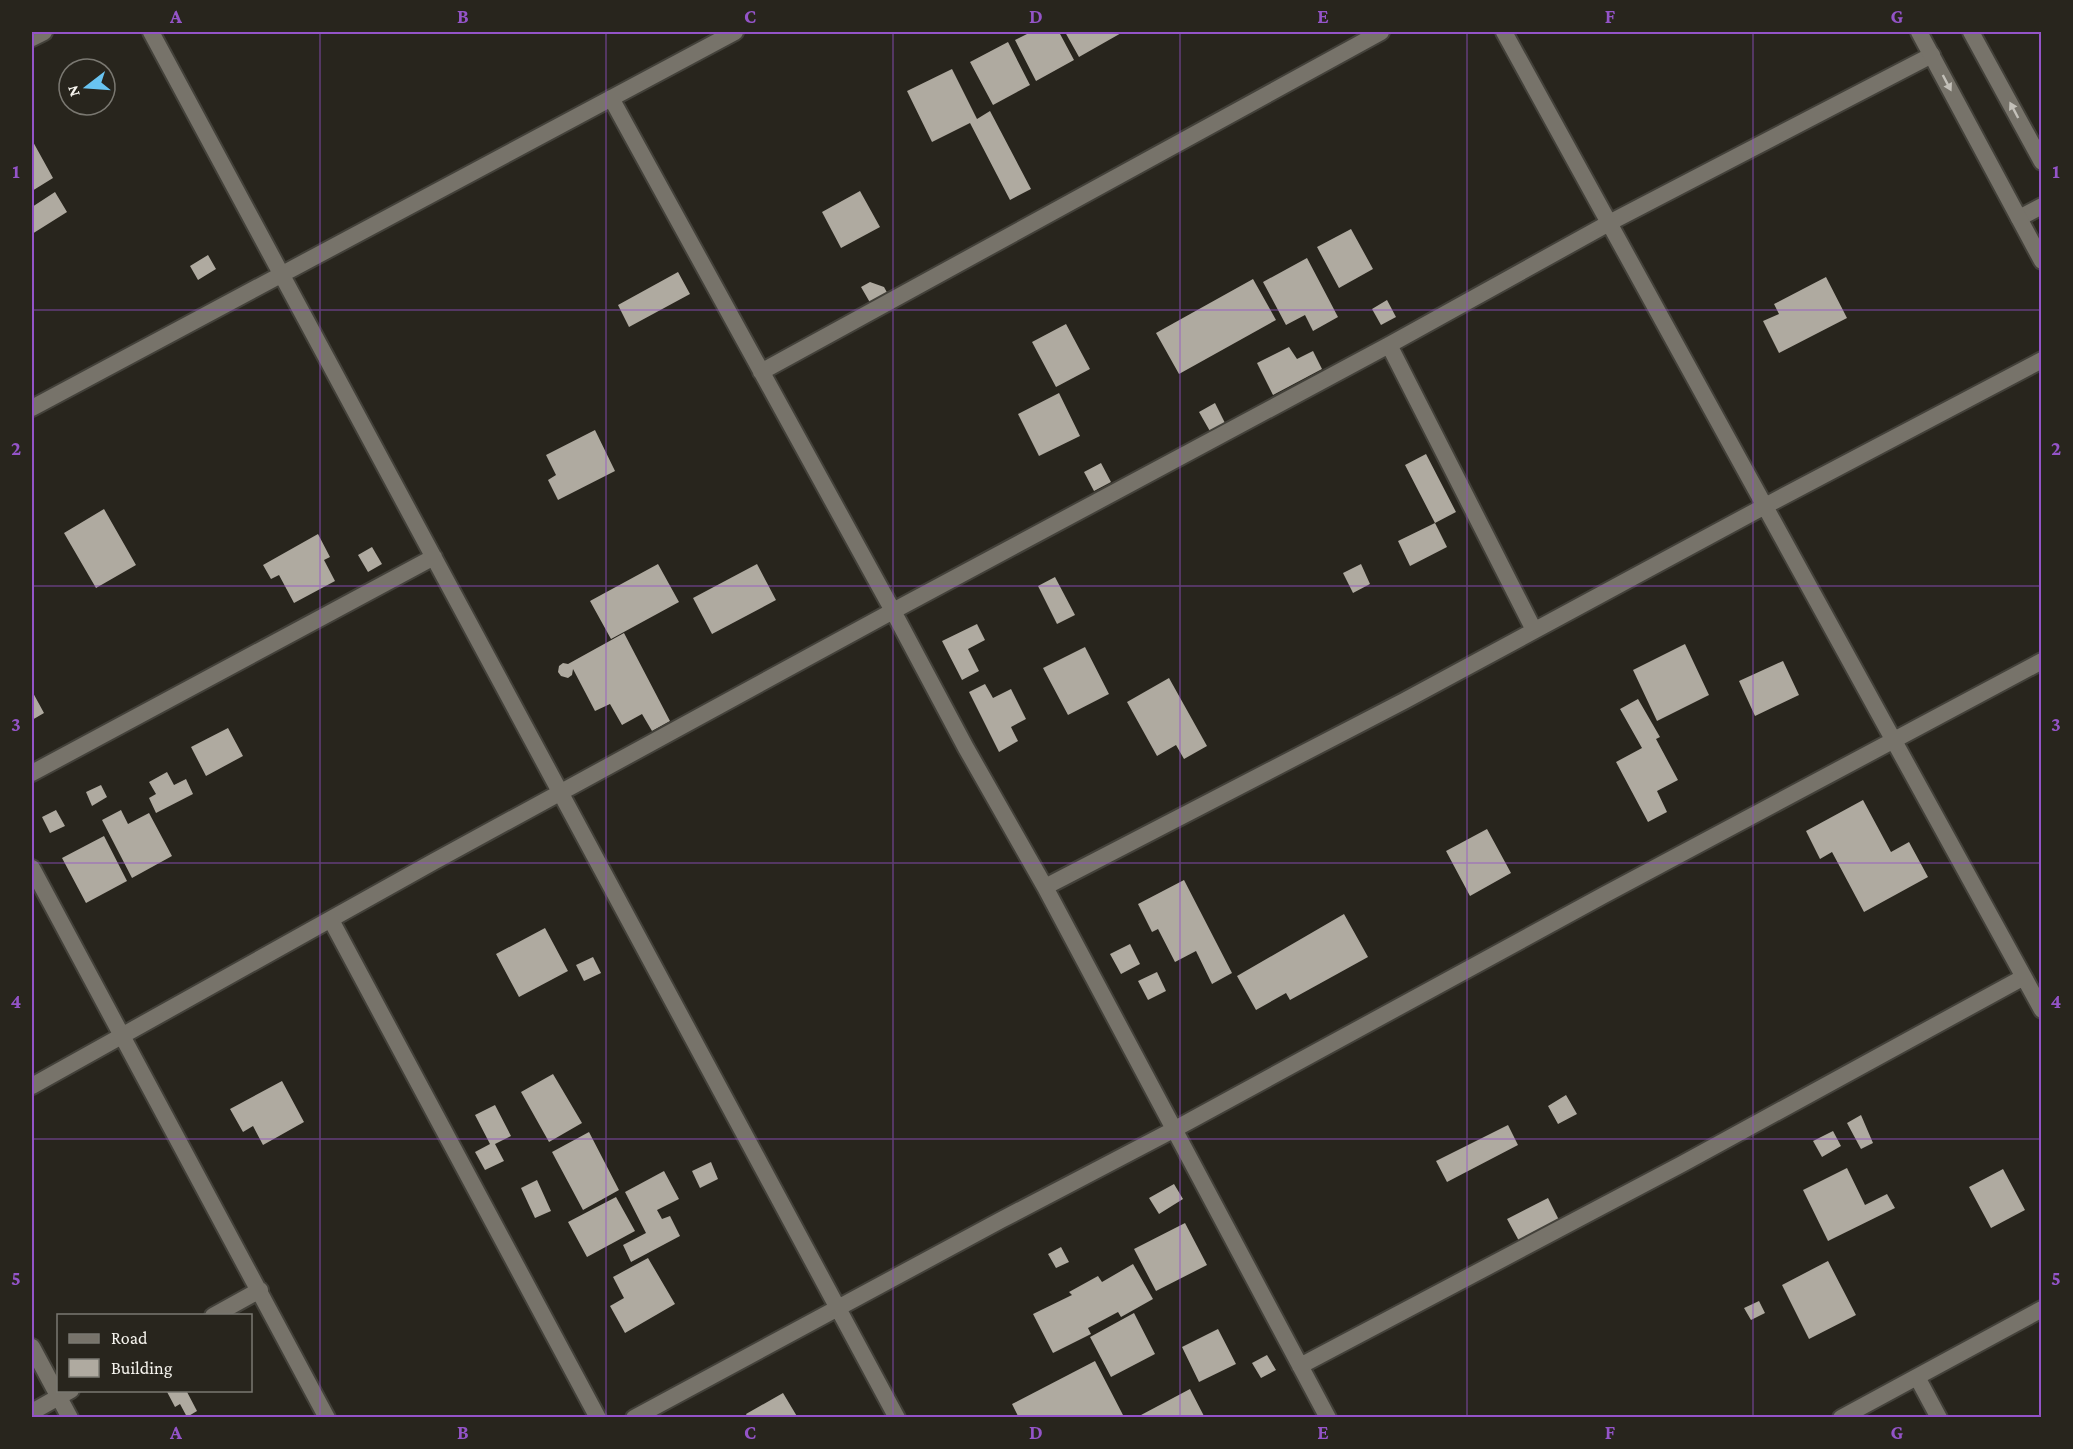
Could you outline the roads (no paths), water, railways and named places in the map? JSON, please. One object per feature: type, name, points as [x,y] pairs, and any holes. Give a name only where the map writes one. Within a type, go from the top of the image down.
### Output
[{"type":"street","points":[[32,38],[44,32]]},
{"type":"street","points":[[151,32],[897,1418]]},
{"type":"street","points":[[32,408],[735,32]]},
{"type":"street","points":[[761,372],[1381,32]]},
{"type":"street","points":[[1504,32],[2042,1010]]},
{"type":"street","points":[[1919,32],[2042,261]]},
{"type":"street","points":[[1971,32],[2042,162]]},
{"type":"street","points":[[32,1086],[893,611],[1389,345],[1609,223],[1932,55]]},
{"type":"street","points":[[611,98],[966,748],[1045,887],[1328,1418]]},
{"type":"street","points":[[2019,218],[2042,206]]},
{"type":"street","points":[[1389,345],[1533,630]]},
{"type":"street","points":[[1045,887],[1404,701],[1765,506],[2042,360]]},
{"type":"street","points":[[32,773],[434,557]]},
{"type":"street","points":[[634,1418],[2042,661]]},
{"type":"street","points":[[32,868],[327,1418]]},
{"type":"street","points":[[331,920],[598,1418]]},
{"type":"street","points":[[1300,1366],[1682,1164],[2024,977]]},
{"type":"street","points":[[217,1314],[260,1290]]},
{"type":"street","points":[[1841,1418],[2042,1309]]},
{"type":"street","points":[[32,1347],[57,1383]]},
{"type":"street","points":[[1917,1377],[1939,1418]]},
{"type":"street","points":[[32,1412],[65,1394],[70,1418]]}]
